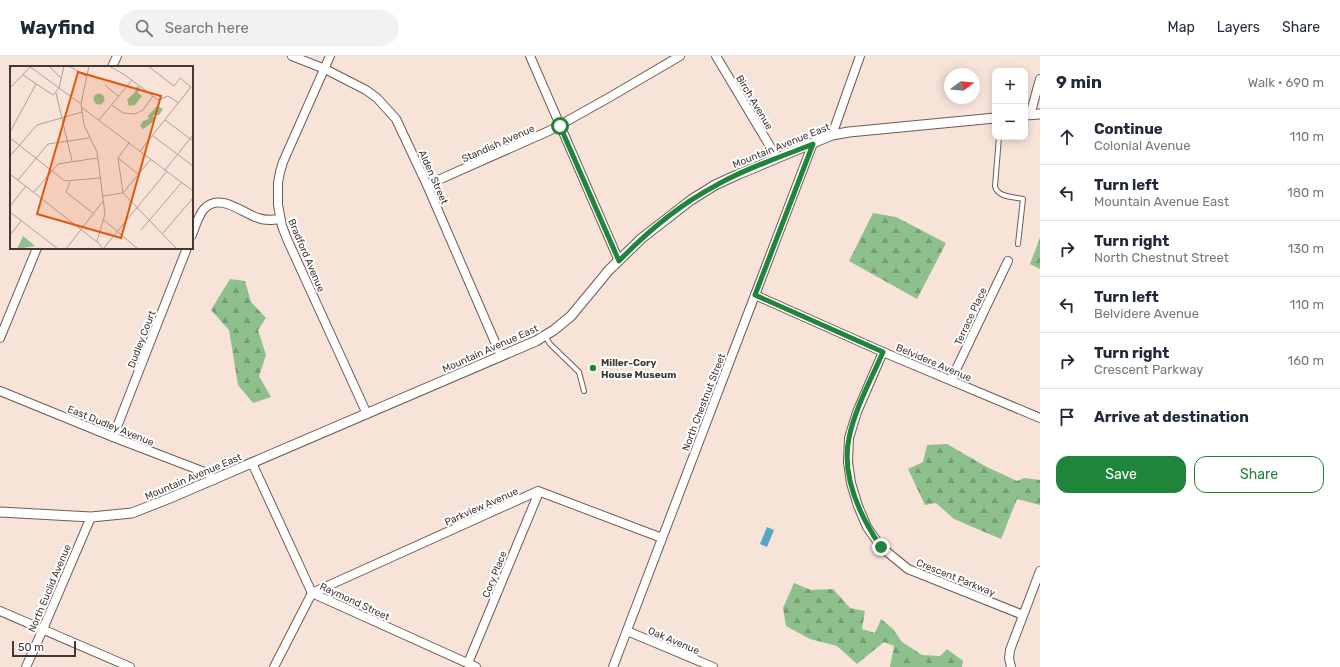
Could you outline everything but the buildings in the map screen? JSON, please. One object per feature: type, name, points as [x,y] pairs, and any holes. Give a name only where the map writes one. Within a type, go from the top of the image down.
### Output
[{"type":"street","points":[[112,66],[117,56]]},
{"type":"street","name":"Alden Street","points":[[292,56],[325,69],[366,90],[377,98],[396,119],[427,185],[501,356]]},
{"type":"street","name":"Bradford Avenue","points":[[330,56],[283,162],[277,194],[280,219],[287,239],[367,414]]},
{"type":"street","points":[[530,56],[619,261]]},
{"type":"street","name":"Standish Avenue","points":[[427,185],[560,126],[680,56]]},
{"type":"street","name":"Birch Avenue","points":[[716,56],[777,158]]},
{"type":"street","points":[[832,136],[860,56]]},
{"type":"street","points":[[1040,79],[1028,115],[1040,114]]},
{"type":"street","name":"Mountain Avenue East","points":[[0,512],[91,517],[132,513],[214,480],[545,336],[571,316],[609,270],[642,238],[691,200],[727,180],[832,136],[849,132],[992,118]]},
{"type":"street","name":"North Chestnut Street","points":[[613,667],[813,144]]},
{"type":"street","points":[[193,232],[204,209],[216,203],[223,202],[258,218],[267,220],[280,219]]},
{"type":"street","points":[[0,338],[37,249]]},
{"type":"street","name":"Dudley Court","points":[[113,437],[187,249]]},
{"type":"street","name":"Terrace Place","points":[[951,380],[1008,260]]},
{"type":"street","name":"Belvidere Avenue","points":[[755,295],[883,352],[1040,418]]},
{"type":"street","name":"Crescent Parkway","points":[[883,352],[857,412],[849,438],[848,462],[851,483],[858,506],[868,527],[881,547],[908,569],[1022,615]]},
{"type":"street","name":"East Dudley Avenue","points":[[0,391],[207,473],[214,480]]},
{"type":"street","name":"Raymond Street","points":[[252,463],[312,593],[476,667]]},
{"type":"street","points":[[539,492],[662,538]]},
{"type":"street","name":"Parkview Avenue","points":[[312,593],[539,492]]},
{"type":"street","name":"Cory Place","points":[[468,663],[539,492]]},
{"type":"street","name":"North Euclid Avenue","points":[[26,667],[91,517]]},
{"type":"street","points":[[1011,667],[1009,658],[1010,650],[1022,615],[1040,571]]},
{"type":"street","points":[[274,667],[312,593]]},
{"type":"street","points":[[0,611],[130,667]]},
{"type":"street","name":"Oak Avenue","points":[[627,631],[713,667]]},
{"type":"lane","points":[[999,140],[994,186],[996,191],[999,194],[1023,199],[1018,244]]},
{"type":"lane","points":[[545,336],[550,344],[579,372],[584,391]]},
{"type":"green space","points":[[873,213],[896,217],[946,243],[917,299],[849,261]]},
{"type":"green space","points":[[1040,238],[1040,269],[1030,264]]},
{"type":"green space","points":[[230,279],[245,281],[251,302],[266,318],[258,330],[266,355],[259,376],[271,397],[253,403],[238,385],[229,330],[211,310]]},
{"type":"green space","points":[[947,444],[985,466],[1017,481],[1024,478],[1040,480],[1040,505],[1017,499],[1001,539],[954,519],[936,503],[925,505],[908,469],[923,462],[927,445]]},
{"type":"green space","points":[[794,583],[811,590],[833,589],[850,608],[865,611],[862,629],[875,633],[881,619],[893,629],[902,642],[922,655],[940,656],[947,649],[963,661],[962,667],[890,667],[894,646],[884,642],[857,664],[837,646],[810,639],[786,626],[783,608]]},
{"type":"water","points":[[767,527],[774,530],[767,547],[760,544]]},
{"type":"place","name":"Miller-Cory House Museum","points":[[593,368]]},
{"type":"route","points":[[560,126],[619,261],[642,238],[691,200],[739,174],[813,144],[755,295],[883,352],[857,412],[849,438],[848,462],[851,483],[858,506],[868,527],[881,547]]}]
